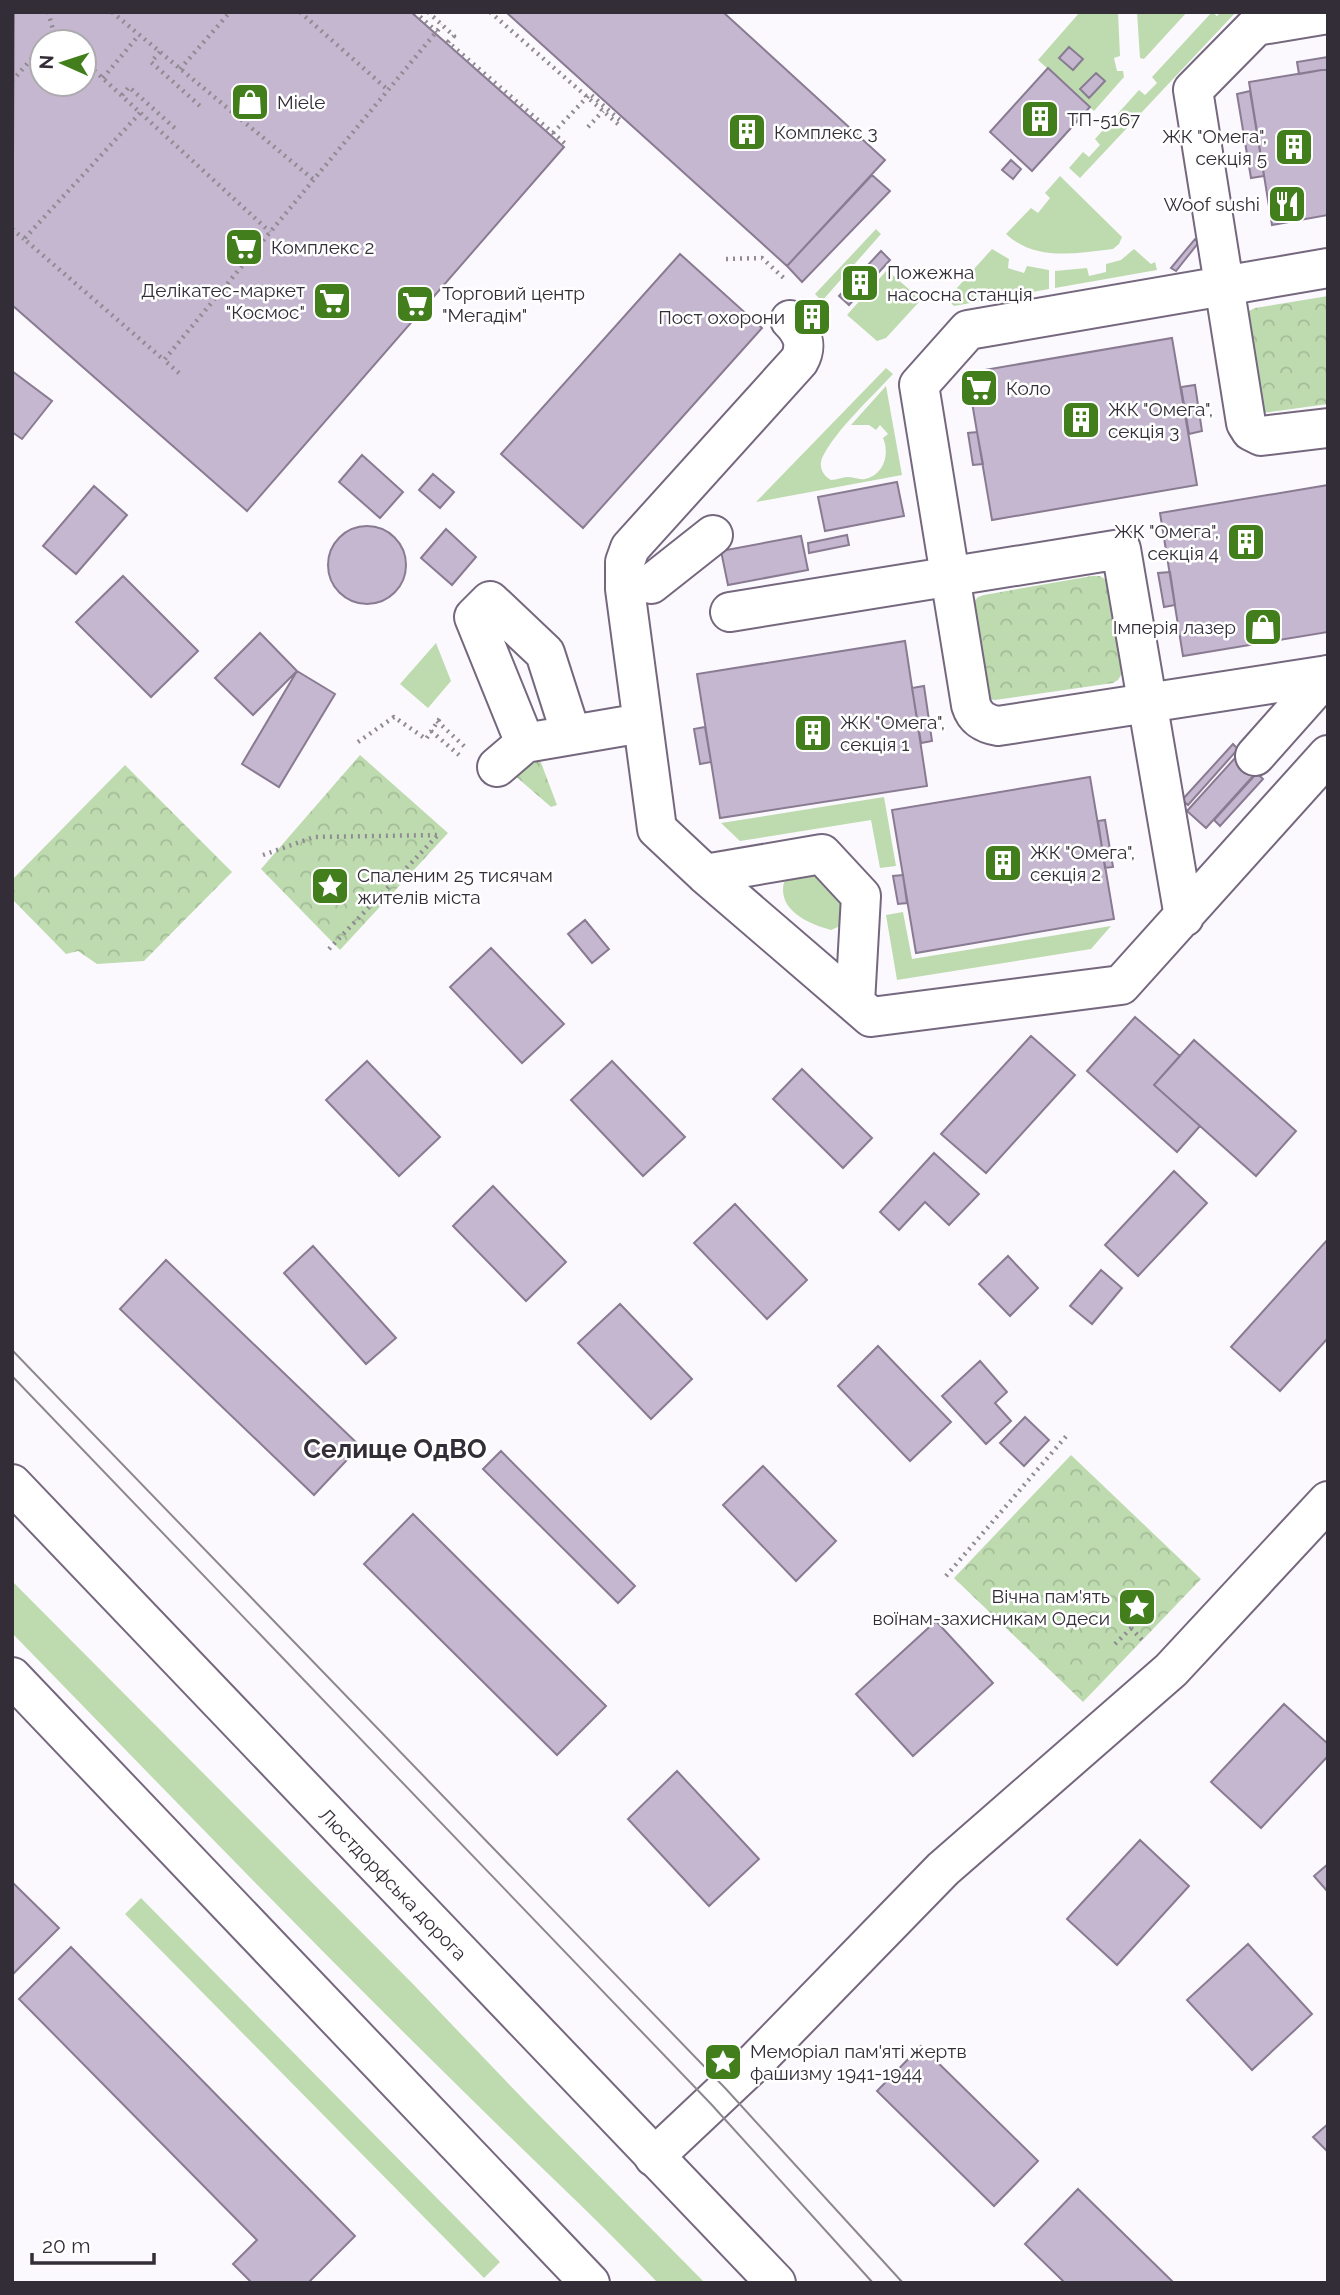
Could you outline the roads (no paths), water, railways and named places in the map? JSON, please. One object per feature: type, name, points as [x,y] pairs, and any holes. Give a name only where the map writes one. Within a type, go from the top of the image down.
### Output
[{"type":"street","points":[[1328,14],[1256,26],[1193,90],[1246,423],[1251,431],[1261,436],[1328,428]]},
{"type":"street","points":[[1328,268],[968,330],[919,385],[971,705],[973,712],[983,721],[998,726],[1328,675]]},
{"type":"street","points":[[790,301],[803,338],[804,347],[799,361],[630,548],[625,562],[638,587],[642,723],[657,829],[705,874],[871,1017],[1121,985],[1328,755]]},
{"type":"street","points":[[638,587],[713,535]]},
{"type":"street","points":[[730,612],[1121,549],[1184,917]]},
{"type":"street","points":[[638,587],[700,573]]},
{"type":"street","points":[[526,743],[474,617],[490,601],[545,653],[570,734]]},
{"type":"street","points":[[1255,756],[1328,675]]},
{"type":"street","points":[[479,761],[526,743],[642,723]]},
{"type":"street","points":[[705,874],[822,854],[861,896],[855,1003]]},
{"type":"street","name":"Люстдорфська дорога","points":[[12,1484],[776,2283]]},
{"type":"street","points":[[654,2157],[755,2062],[943,1869],[1171,1670],[1328,1502]]},
{"type":"street","points":[[12,1677],[590,2283]]},
{"type":"tram line","points":[[12,1350],[726,2089],[903,2283]]},
{"type":"tram line","points":[[12,1376],[711,2104],[873,2283]]},
{"type":"place","name":"Miele","points":[[250,102]]},
{"type":"place","name":"ТП-5167","points":[[1040,119]]},
{"type":"place","name":"Комплекс 3","points":[[747,132]]},
{"type":"place","name":"ЖК \"Омега\", секція 5","points":[[1294,147]]},
{"type":"place","name":"Woof sushi","points":[[1287,204]]},
{"type":"place","name":"Комплекс 2","points":[[244,247]]},
{"type":"place","name":"Пожежна насосна станція","points":[[860,283]]},
{"type":"place","name":"Делікатес-маркет \"Космос\"","points":[[332,301]]},
{"type":"place","name":"Торговий центр \"Мегадім\"","points":[[415,304]]},
{"type":"place","name":"Пост охорони","points":[[812,317]]},
{"type":"place","name":"Коло","points":[[979,388]]},
{"type":"place","name":"ЖК \"Омега\", секція 3","points":[[1081,420]]},
{"type":"place","name":"ЖК \"Омега\", секція 4","points":[[1246,542]]},
{"type":"place","name":"Імперія лазер","points":[[1263,627]]},
{"type":"place","name":"ЖК \"Омега\", секція 1","points":[[813,733]]},
{"type":"place","name":"ЖК \"Омега\", секція 2","points":[[1003,863]]},
{"type":"place","name":"Спаленим 25 тисячам жителів міста","points":[[330,886]]},
{"type":"place","name":"Вічна пам'ять воїнам-захисникам Одеси","points":[[1137,1607]]},
{"type":"place","name":"Меморіал пам'яті жертв фашизму 1941-1944","points":[[723,2062]]},
{"type":"district","name":"Селище ОдВО","points":[[395,1449]]}]
